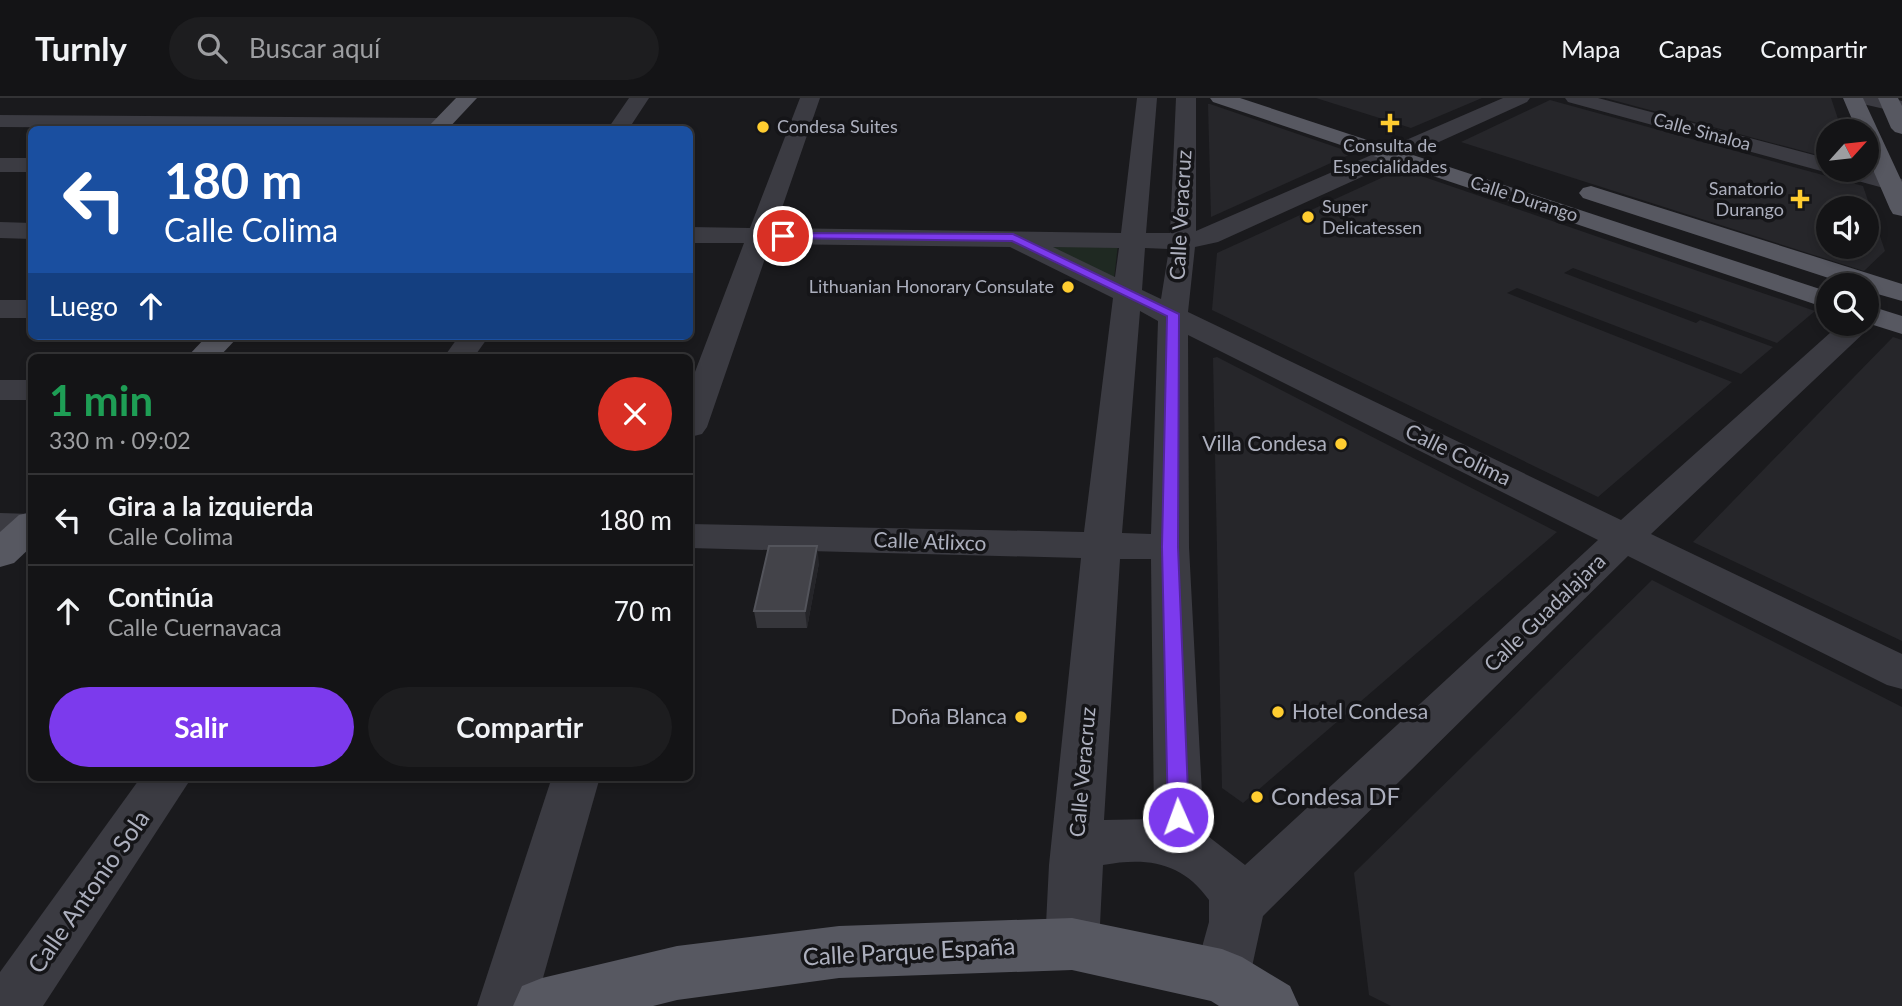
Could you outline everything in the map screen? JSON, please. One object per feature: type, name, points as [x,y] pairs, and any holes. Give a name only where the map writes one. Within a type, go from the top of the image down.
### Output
[{"type":"main road","points":[[438,126],[467,98]]},
{"type":"main road","name":"Calle Durango","points":[[1220,98],[1816,297]]},
{"type":"main road","points":[[1853,98],[1897,185],[1902,209]]},
{"type":"main road","points":[[1894,103],[1902,128]]},
{"type":"main road","name":"Calle Durango","points":[[1389,129],[1463,153]]},
{"type":"main road","name":"Calle Durango","points":[[1575,188],[1902,293]]},
{"type":"main road","points":[[1879,318],[1902,325]]},
{"type":"main road","points":[[205,354],[220,340]]},
{"type":"main road","points":[[0,554],[23,525]]},
{"type":"main road","name":"Calle Parque España","points":[[542,1006],[677,973],[839,952],[1072,944],[1222,976],[1269,1006]]},
{"type":"street","points":[[620,126],[639,98]]},
{"type":"street","points":[[693,419],[810,98]]},
{"type":"street","name":"Calle Veracruz","points":[[1072,944],[1075,864],[1101,547],[1147,98]]},
{"type":"street","name":"Calle Veracruz","points":[[1179,844],[1170,547],[1173,314],[1183,241],[1186,98]]},
{"type":"street","points":[[693,235],[1183,241],[1209,237],[1520,98]]},
{"type":"street","name":"Calle Sinaloa","points":[[1575,98],[1816,163]]},
{"type":"street","points":[[1861,98],[1894,103]]},
{"type":"street","points":[[0,133],[54,104]]},
{"type":"street","points":[[0,121],[368,126]]},
{"type":"street","points":[[0,165],[28,165]]},
{"type":"street","points":[[1880,180],[1897,185]]},
{"type":"street","points":[[0,230],[28,230]]},
{"type":"street","name":"Calle Colima","points":[[1013,238],[1902,673]]},
{"type":"street","points":[[0,309],[28,309]]},
{"type":"street","name":"Calle Guadalajara","points":[[1237,906],[1625,537],[1844,336]]},
{"type":"street","points":[[0,390],[28,390]]},
{"type":"street","name":"Calle Atlixco","points":[[693,536],[1170,547]]},
{"type":"street","name":"Calle Antonio Sola","points":[[10,1006],[166,781]]},
{"type":"street","points":[[506,1006],[575,781]]},
{"type":"street","points":[[1075,864],[1087,846],[1130,837],[1179,844],[1214,868],[1228,885],[1237,906],[1222,976]]},
{"type":"shaded area","points":[[1316,98],[1482,98],[1411,128]]},
{"type":"shaded area","points":[[1605,98],[1831,98],[1838,119],[1816,119],[1816,155]]},
{"type":"shaded area","points":[[1550,100],[1816,173],[1816,182],[1848,182],[1863,186],[1866,196],[1816,196],[1816,256],[1461,142]]},
{"type":"shaded area","points":[[1210,104],[1353,153],[1211,217]]},
{"type":"shaded area","points":[[1401,169],[1815,311],[1777,343],[1573,268],[1564,273],[1696,323],[1700,320],[1773,347],[1741,374],[1517,288],[1507,293],[1732,382],[1598,497],[1212,310],[1217,253]]},
{"type":"shaded area","points":[[1879,233],[1885,251],[1879,257]]},
{"type":"shaded area","points":[[1038,243],[1118,244],[1114,279]]},
{"type":"shaded area","points":[[1827,259],[1877,259],[1864,271]]},
{"type":"shaded area","points":[[1893,337],[1902,340],[1902,641],[1693,542]]},
{"type":"shaded area","points":[[1217,357],[1557,532],[1243,803],[1222,788],[1213,358]]},
{"type":"shaded area","points":[[1652,580],[1902,707],[1902,1006],[1391,1006],[1369,995],[1354,873]]},
{"type":"building","points":[[769,546],[817,546],[805,611],[754,611]]},
{"type":"place","name":"Consulta de Especialidades","points":[[1390,123]]},
{"type":"place","name":"Condesa Suites","points":[[763,127]]},
{"type":"place","name":"Sanatorio Durango","points":[[1800,199]]},
{"type":"place","name":"Super Delicatessen","points":[[1308,217]]},
{"type":"place","name":"Lithuanian Honorary Consulate","points":[[1068,287]]},
{"type":"place","name":"Villa Condesa","points":[[1341,444]]},
{"type":"place","name":"Hotel Condesa","points":[[1278,712]]},
{"type":"place","name":"Doña Blanca","points":[[1021,717]]},
{"type":"place","name":"Condesa DF","points":[[1257,797]]},
{"type":"route","points":[[783,236],[1013,238],[1173,314],[1170,547],[1178,817]]}]
